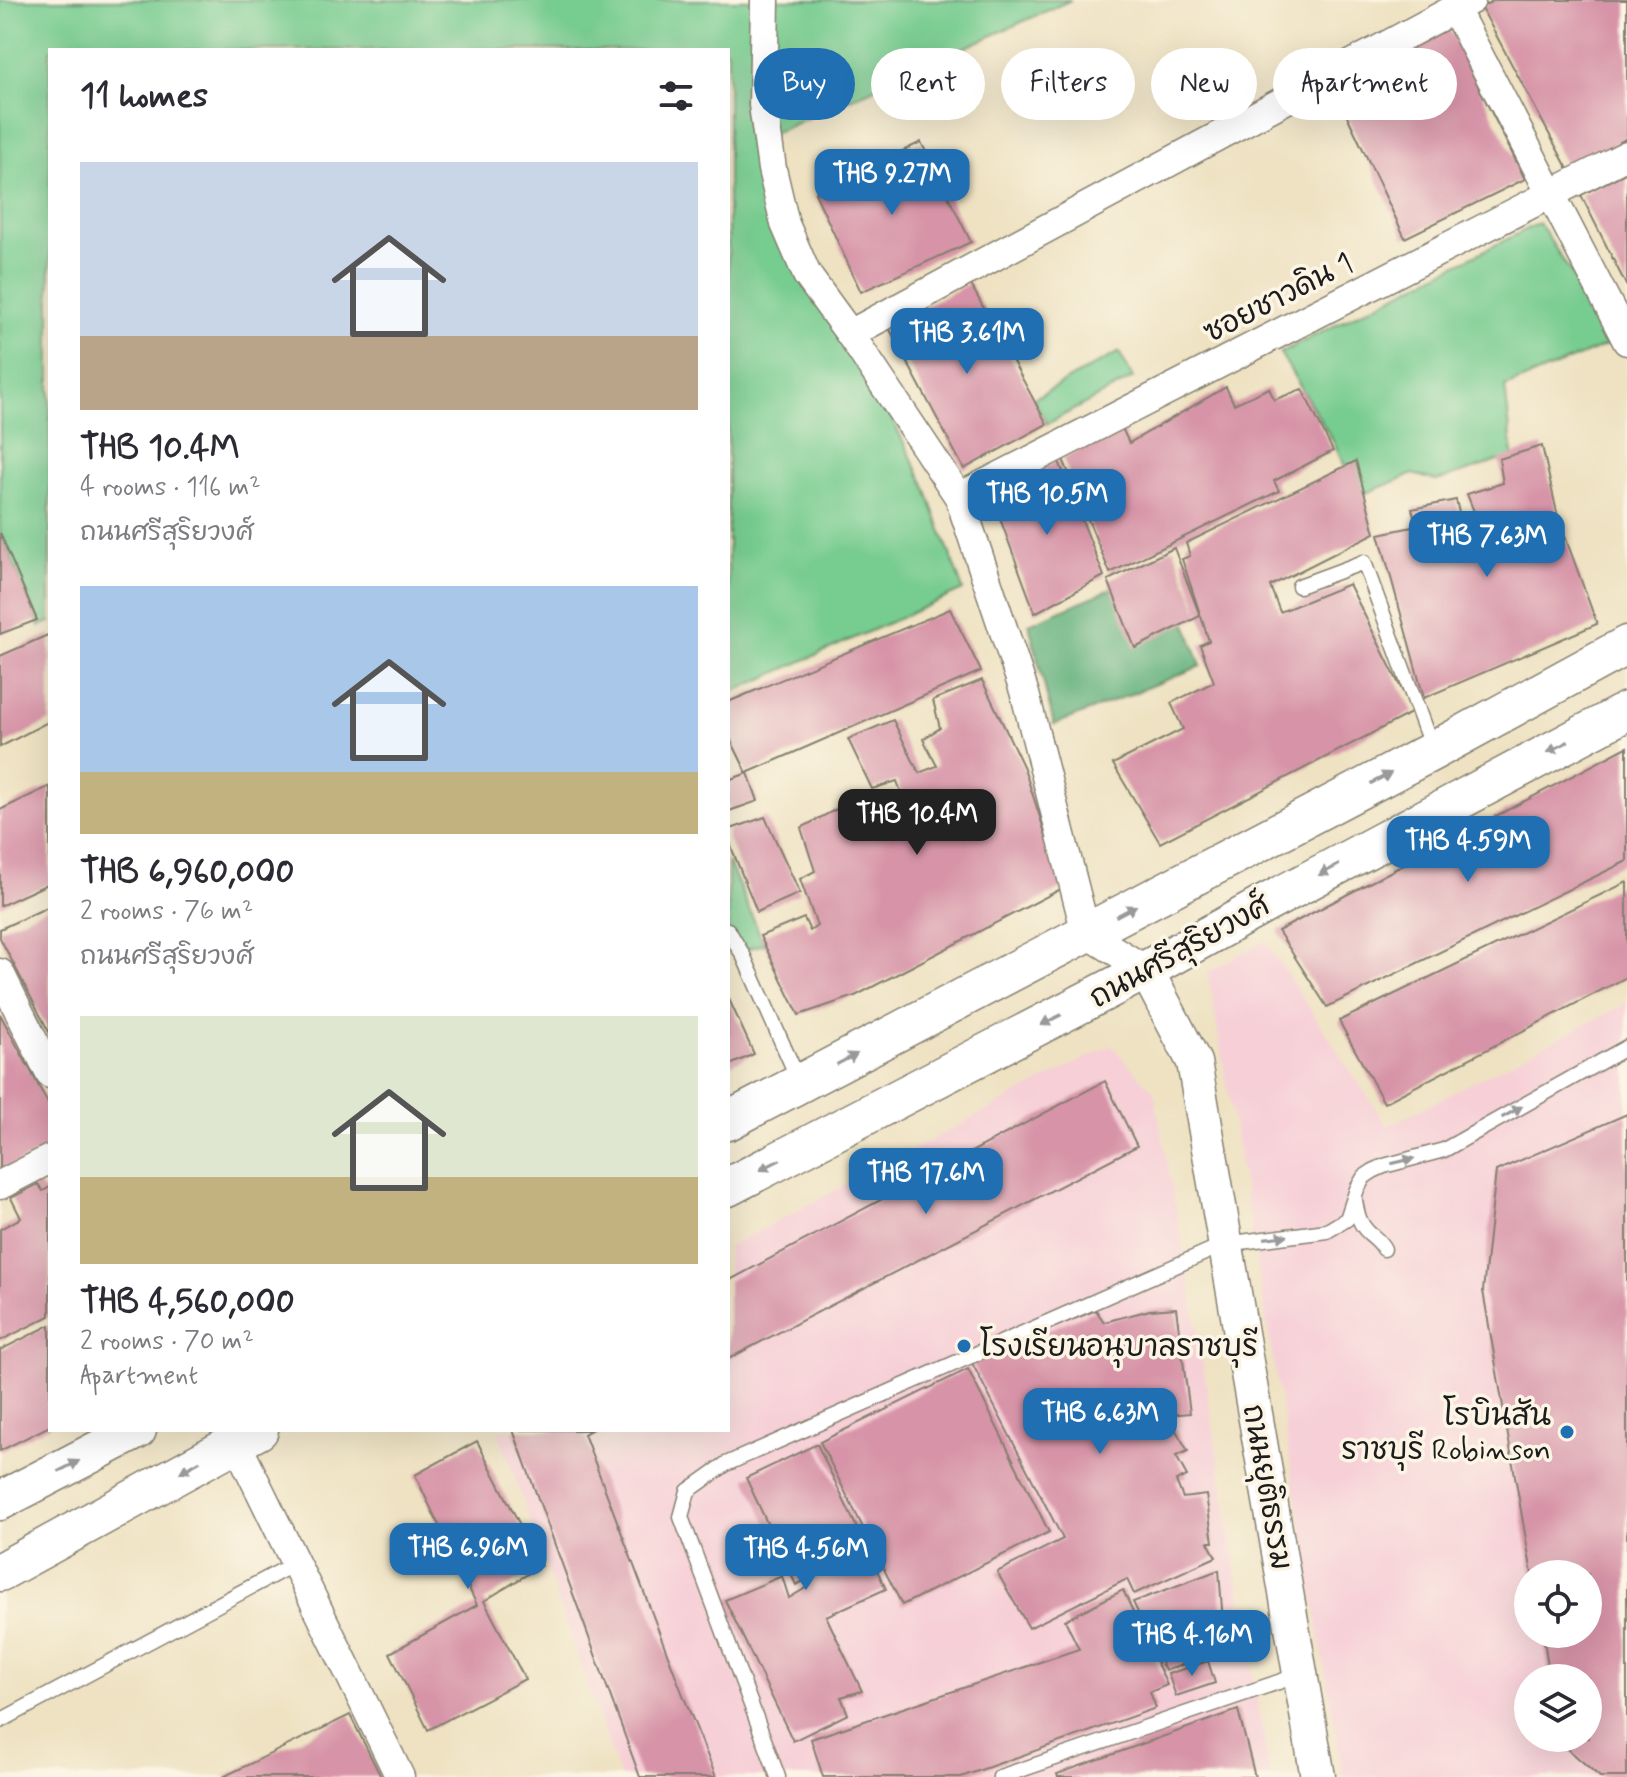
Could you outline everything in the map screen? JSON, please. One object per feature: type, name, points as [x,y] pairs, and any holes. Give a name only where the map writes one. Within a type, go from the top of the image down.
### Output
[{"type":"main road","name":"ถนนศรีสุริยวงศ์","points":[[730,1120],[1433,751],[1627,645]]},
{"type":"main road","name":"ถนนศรีสุริยวงศ์","points":[[730,1186],[1146,970],[1627,711]]},
{"type":"main road","points":[[0,1501],[133,1432]]},
{"type":"main road","points":[[0,1572],[242,1434]]},
{"type":"street","points":[[765,0],[763,105],[772,169],[785,224],[807,275],[959,497],[1025,694],[1086,933],[1146,970]]},
{"type":"street","points":[[850,334],[1463,4],[1551,195],[1627,341]]},
{"type":"street","name":"ซอยชาวดิน 1","points":[[959,497],[1627,155]]},
{"type":"street","name":"ถนนยุติธรรม","points":[[1146,970],[1194,1062],[1318,1777]]},
{"type":"street","points":[[0,973],[48,1070]]},
{"type":"street","points":[[0,1185],[48,1160]]},
{"type":"street","points":[[242,1434],[294,1564],[400,1777]]},
{"type":"lane","points":[[1299,586],[1364,562],[1433,751]]},
{"type":"lane","points":[[730,933],[743,955],[800,1084]]},
{"type":"lane","points":[[778,1777],[681,1517],[688,1491],[726,1464],[1225,1244],[1327,1231],[1347,1219],[1357,1189],[1364,1177],[1373,1171],[1444,1150],[1627,1047]]},
{"type":"lane","points":[[1354,1198],[1358,1219],[1384,1249]]},
{"type":"lane","points":[[0,1721],[294,1564]]},
{"type":"lane","points":[[1000,1777],[1301,1674]]},
{"type":"shaded area","points":[[1265,941],[1387,1126],[1627,1003],[1627,1777],[1343,1777],[1208,972]]},
{"type":"shaded area","name":"โรงเรียนอนุบาลราชบุรี","points":[[1111,1045],[1154,1092],[1186,1261],[1270,1777],[620,1777],[499,1432],[730,1432],[730,1246]]},
{"type":"green space","points":[[0,0],[1071,0],[964,48],[871,48],[871,90],[855,97],[855,48],[754,48],[754,120],[803,120],[754,142],[924,483],[963,590],[730,693],[730,48],[48,48],[48,623],[40,626],[0,533]]},
{"type":"green space","points":[[1539,223],[1601,320],[1607,345],[1505,387],[1513,456],[1437,481],[1413,474],[1359,496],[1333,441],[1280,353]]},
{"type":"green space","points":[[1119,352],[1133,378],[1047,424],[1033,399]]},
{"type":"green space","points":[[1166,565],[1201,666],[1054,725],[1029,624]]},
{"type":"green space","points":[[730,866],[764,944],[730,953]]},
{"type":"building","points":[[1495,0],[1627,0],[1627,138],[1569,171],[1481,7]]},
{"type":"building","points":[[1449,28],[1525,179],[1405,238],[1349,120],[1457,120],[1457,48],[1407,48]]},
{"type":"building","points":[[921,142],[971,242],[861,292],[815,193]]},
{"type":"building","points":[[1627,172],[1627,287],[1581,195]]},
{"type":"building","points":[[970,283],[1047,424],[964,469],[888,326]]},
{"type":"building","points":[[1226,387],[1234,404],[1269,388],[1274,400],[1302,389],[1333,451],[1274,481],[1279,491],[1110,573],[1063,459],[1121,426],[1129,443]]},
{"type":"building","points":[[1542,446],[1558,517],[1597,624],[1424,698],[1379,534],[1417,526],[1412,509],[1456,500],[1468,551],[1486,542],[1467,494],[1503,483],[1499,459]]},
{"type":"building","points":[[1058,459],[1104,576],[1035,613],[992,497]]},
{"type":"building","points":[[1356,461],[1375,533],[1270,586],[1280,612],[1349,584],[1413,712],[1160,843],[1113,764],[1183,729],[1171,703],[1214,682],[1200,645],[1209,641],[1182,559],[1190,556],[1186,543]]},
{"type":"building","points":[[0,533],[37,620],[0,634]]},
{"type":"building","points":[[1174,548],[1200,616],[1135,648],[1108,580]]},
{"type":"building","points":[[950,609],[981,671],[747,773],[730,738],[730,701]]},
{"type":"building","points":[[48,635],[48,722],[0,747],[0,656]]},
{"type":"building","points":[[982,680],[1024,768],[1063,888],[855,996],[799,1015],[760,936],[804,918],[810,931],[817,926],[800,879],[815,871],[801,828],[859,797],[866,810],[877,805],[883,819],[906,806],[897,781],[872,789],[848,739],[893,720],[919,773],[937,766],[923,739],[940,728],[933,700]]},
{"type":"building","points":[[1627,747],[1627,861],[1327,1007],[1278,931]]},
{"type":"building","points":[[748,773],[758,801],[730,811],[730,779]]},
{"type":"building","points":[[48,787],[48,884],[0,906],[0,810]]},
{"type":"building","points":[[765,817],[800,893],[757,912],[730,844],[730,829]]},
{"type":"building","points":[[1627,882],[1627,977],[1384,1103],[1339,1021]]},
{"type":"building","points":[[48,907],[48,1030],[0,938],[0,929]]},
{"type":"building","points":[[730,1001],[754,1054],[730,1065]]},
{"type":"building","points":[[0,1014],[48,1103],[48,1148],[0,1172]]},
{"type":"building","points":[[1105,1081],[1137,1146],[730,1358],[730,1280]]},
{"type":"building","name":"โรบินสัน ราชบุรี Robinson","points":[[1627,1114],[1627,1777],[1600,1777],[1571,1752],[1602,1752],[1602,1664],[1548,1664],[1545,1648],[1602,1648],[1602,1560],[1530,1560],[1483,1291],[1496,1171]]},
{"type":"building","points":[[38,1184],[43,1191],[48,1188],[48,1317],[0,1341],[0,1229],[21,1218],[11,1198]]},
{"type":"building","points":[[1176,1308],[1190,1413],[1167,1415],[1188,1451],[1176,1456],[1187,1476],[1176,1481],[1183,1498],[1206,1495],[1213,1542],[1208,1542],[1216,1557],[1134,1594],[1127,1579],[1029,1628],[997,1572],[1063,1539],[971,1361],[1096,1310],[1104,1322],[1150,1310]]},
{"type":"building","points":[[48,1326],[48,1427],[0,1451],[0,1350]]},
{"type":"building","points":[[968,1369],[1049,1532],[902,1605],[820,1442]]},
{"type":"building","points":[[514,1432],[588,1432],[584,1434],[716,1777],[640,1777]]},
{"type":"building","points":[[477,1441],[541,1566],[484,1601],[525,1679],[428,1730],[390,1653],[477,1605],[415,1475]]},
{"type":"building","points":[[817,1444],[886,1589],[826,1616],[862,1691],[841,1697],[848,1714],[793,1741],[725,1600],[782,1576],[789,1598],[809,1586],[806,1580],[796,1585],[746,1478]]},
{"type":"building","points":[[1219,1570],[1224,1635],[1208,1641],[1213,1654],[1165,1671],[1133,1602]]},
{"type":"building","points":[[1123,1590],[1167,1685],[1150,1692],[1156,1708],[961,1777],[823,1777],[811,1739],[1079,1649],[1065,1620]]},
{"type":"building","points":[[1208,1661],[1215,1683],[1176,1696],[1168,1674]]},
{"type":"building","points":[[1238,1710],[1255,1777],[1058,1777],[1057,1774]]},
{"type":"building","points":[[350,1715],[381,1777],[223,1777]]},
{"type":"place","name":"โรงเรียนอนุบาลราชบุรี","points":[[964,1346]]},
{"type":"place","name":"โรบินสัน ราชบุรี Robinson","points":[[1567,1432]]}]
